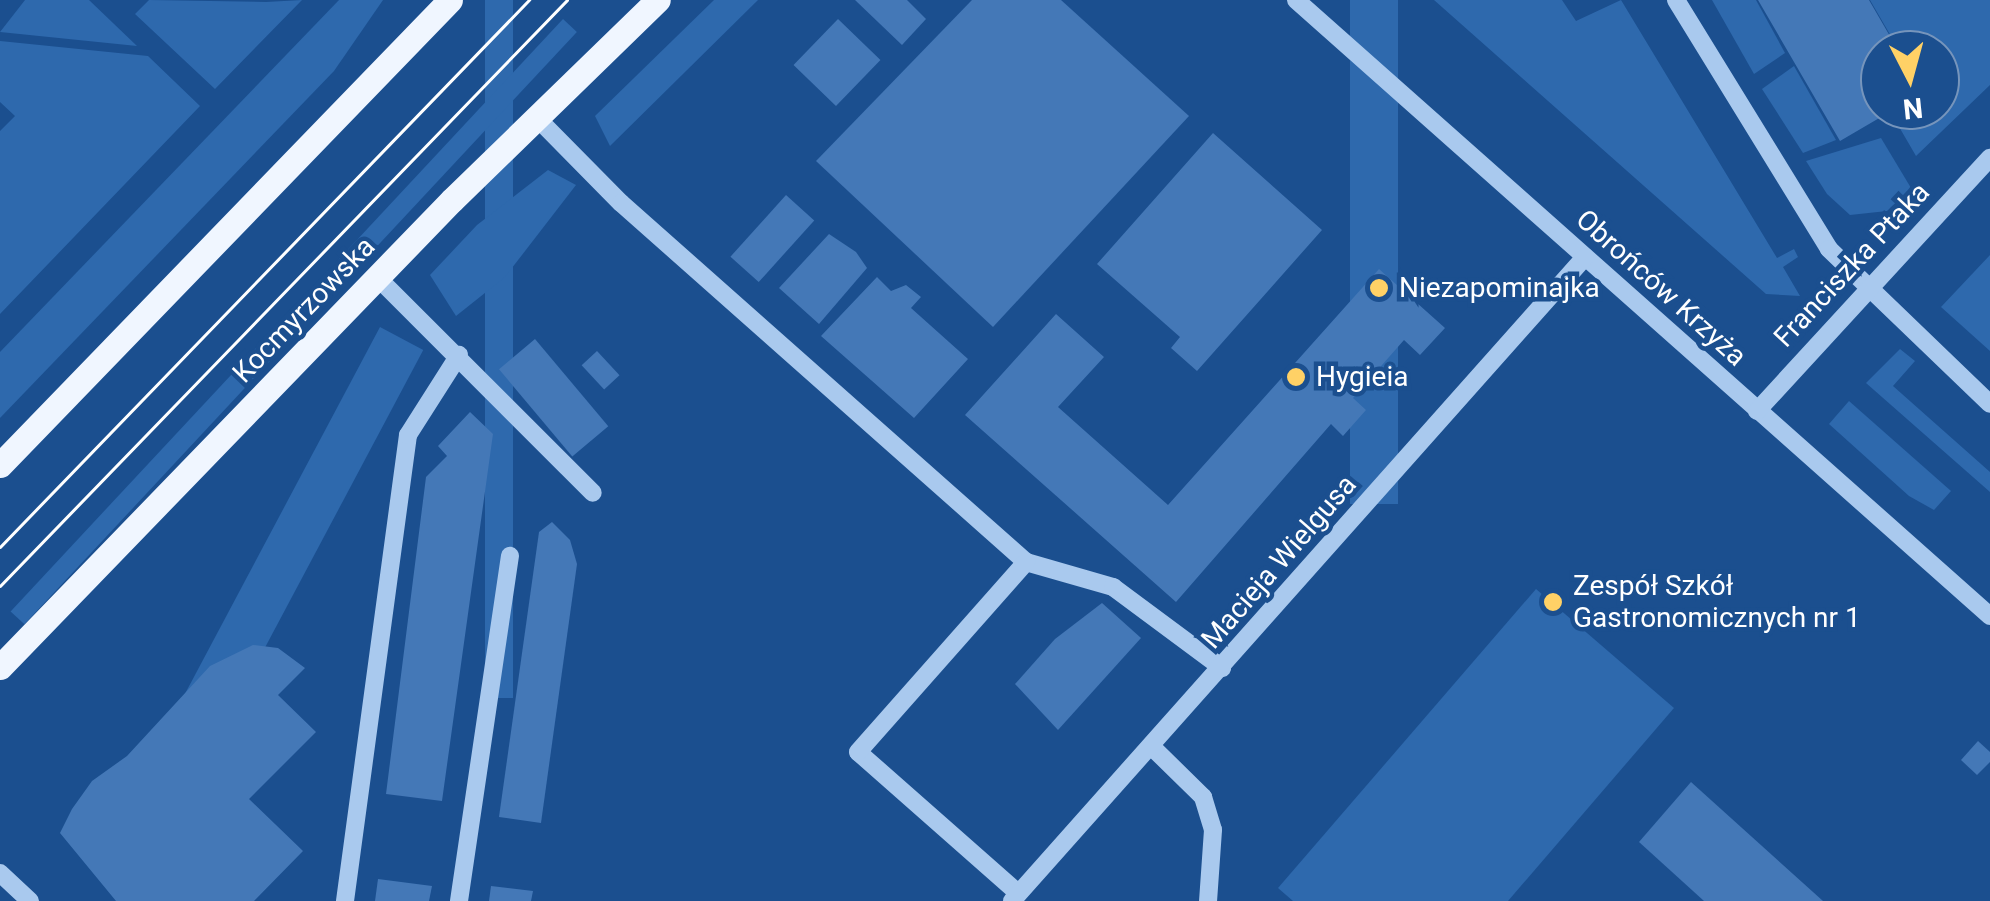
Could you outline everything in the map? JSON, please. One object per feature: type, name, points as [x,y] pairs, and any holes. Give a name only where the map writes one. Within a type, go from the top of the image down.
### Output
[{"type":"main road","points":[[0,465],[450,0]]},
{"type":"main road","name":"Kocmyrzowska","points":[[0,667],[378,277],[540,122],[658,0]]},
{"type":"street","name":"Obrońców Krzyża","points":[[1296,0],[1990,616]]},
{"type":"street","points":[[1676,0],[1829,249],[1864,288],[1990,404]]},
{"type":"street","points":[[540,122],[636,216],[1026,562],[1114,587],[1222,668]]},
{"type":"street","name":"Franciszka Ptaka","points":[[1757,411],[1864,288],[1990,158]]},
{"type":"street","name":"Macieja Wielgusa","points":[[1015,897],[1585,257]]},
{"type":"street","points":[[378,277],[593,493]]},
{"type":"street","points":[[346,901],[408,434],[458,355]]},
{"type":"street","points":[[458,901],[510,556]]},
{"type":"street","points":[[1015,897],[858,752],[1026,562]]},
{"type":"street","points":[[1151,746],[1203,797],[1213,830],[1208,901]]},
{"type":"street","points":[[0,872],[30,901]]},
{"type":"shaded area","points":[[25,0],[89,0],[137,46],[0,32]]},
{"type":"shaded area","points":[[149,0],[302,0],[215,89],[135,14]]},
{"type":"shaded area","points":[[339,0],[383,0],[334,71],[0,418],[0,352]]},
{"type":"shaded area","points":[[485,0],[513,0],[513,698],[485,698]]},
{"type":"shaded area","points":[[714,0],[758,0],[610,146],[595,116]]},
{"type":"shaded area","points":[[1350,0],[1398,0],[1398,504],[1350,504]]},
{"type":"shaded area","points":[[1434,0],[1562,0],[1576,21],[1621,0],[1777,258],[1794,249],[1798,257],[1783,267],[1800,296],[1766,294]]},
{"type":"shaded area","points":[[1712,0],[1756,0],[1785,53],[1754,74]]},
{"type":"shaded area","points":[[1870,0],[1990,0],[1990,85],[1960,114],[1960,30],[1887,30]]},
{"type":"shaded area","points":[[563,19],[577,32],[24,624],[11,611]]},
{"type":"shaded area","points":[[0,41],[148,56],[200,106],[0,314],[0,131],[15,116],[0,102]]},
{"type":"shaded area","points":[[1794,66],[1836,140],[1803,153],[1762,89]]},
{"type":"shaded area","points":[[1901,130],[1943,130],[1916,156]]},
{"type":"shaded area","points":[[1881,138],[1911,188],[1887,211],[1850,215],[1827,194],[1806,161]]},
{"type":"shaded area","points":[[548,170],[576,185],[505,277],[456,316],[430,275],[477,225]]},
{"type":"shaded area","points":[[1990,255],[1990,351],[1941,307]]},
{"type":"shaded area","points":[[380,327],[423,350],[167,832],[124,809]]},
{"type":"shaded area","points":[[1900,349],[1915,361],[1893,386],[1990,472],[1990,492],[1866,383]]},
{"type":"shaded area","points":[[1849,401],[1951,491],[1934,510],[1909,496],[1829,424]]},
{"type":"shaded area","points":[[1536,589],[1674,708],[1508,901],[1293,901],[1278,888]]},
{"type":"building","points":[[855,0],[907,0],[926,19],[902,45]]},
{"type":"building","points":[[972,0],[1061,0],[1189,116],[993,327],[816,161]]},
{"type":"building","points":[[1758,0],[1869,0],[1886,30],[1860,30],[1860,129],[1840,141]]},
{"type":"building","points":[[838,19],[880,60],[836,106],[794,65]]},
{"type":"building","points":[[1213,133],[1322,230],[1197,371],[1171,348],[1180,337],[1097,264]]},
{"type":"building","points":[[786,195],[814,220],[759,282],[730,257]]},
{"type":"building","points":[[829,234],[856,252],[867,268],[819,324],[779,288]]},
{"type":"building","points":[[1379,269],[1445,328],[1420,355],[1404,340],[1353,398],[1366,410],[1343,436],[1331,424],[1176,602],[965,415],[1056,314],[1104,357],[1058,407],[1168,505]]},
{"type":"building","points":[[877,277],[891,291],[906,285],[921,297],[911,308],[968,359],[914,418],[821,336]]},
{"type":"building","points":[[535,339],[608,426],[572,457],[499,369]]},
{"type":"building","points":[[597,351],[620,375],[604,389],[582,365]]},
{"type":"building","points":[[470,412],[493,434],[442,801],[386,794],[426,477],[447,456],[438,446]]},
{"type":"building","points":[[552,522],[570,540],[577,564],[541,823],[499,817],[539,532]]},
{"type":"building","points":[[1102,603],[1141,638],[1058,730],[1015,684],[1055,639]]},
{"type":"building","points":[[253,645],[278,648],[305,668],[278,695],[316,732],[249,799],[303,851],[254,901],[116,901],[60,833],[72,809],[92,781],[127,756],[210,666]]},
{"type":"building","points":[[1978,741],[1990,752],[1990,762],[1977,775],[1961,760]]},
{"type":"building","points":[[1691,782],[1823,901],[1704,901],[1639,842]]},
{"type":"building","points":[[378,879],[432,886],[429,901],[375,901]]},
{"type":"building","points":[[491,886],[533,891],[531,901],[489,901]]},
{"type":"tram line","points":[[0,547],[529,0]]},
{"type":"tram line","points":[[0,586],[567,0]]},
{"type":"place","name":"Niezapominajka","points":[[1379,288]]},
{"type":"place","name":"Hygieia","points":[[1296,377]]},
{"type":"place","name":"Zespół Szkół Gastronomicznych nr 1","points":[[1553,602]]}]
